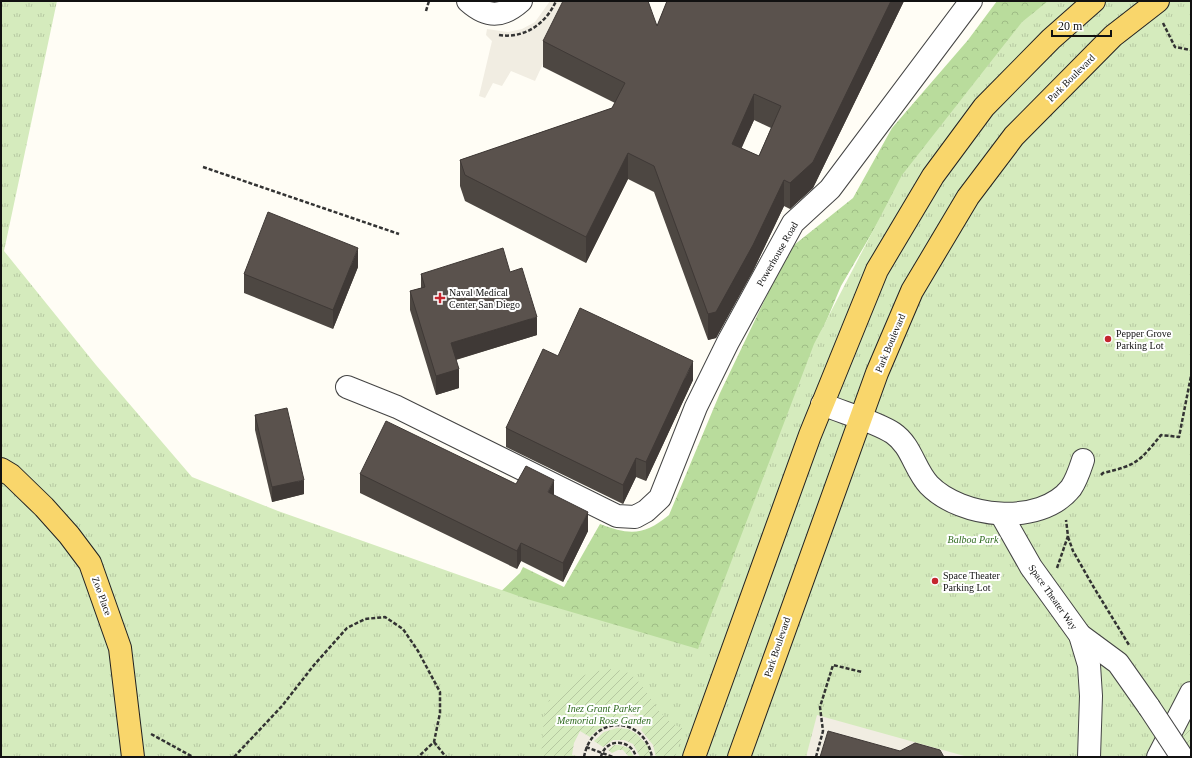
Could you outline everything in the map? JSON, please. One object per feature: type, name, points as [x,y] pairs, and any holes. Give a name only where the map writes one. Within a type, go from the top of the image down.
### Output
[{"type":"main road","points":[[694,757],[822,404],[877,270],[933,176],[984,107],[1051,39],[1094,1]]},
{"type":"main road","name":"Park Boulevard","points":[[739,757],[877,373],[912,291],[968,197],[1014,136],[1074,73],[1113,36],[1160,10]]},
{"type":"main road","name":"Zoo Place","points":[[1,469],[11,475],[44,507],[69,535],[90,563],[120,648],[133,757]]},
{"type":"street","points":[[468,1],[478,10],[489,14],[501,14],[511,10],[521,1]]},
{"type":"street","name":"Powerhouse Road","points":[[347,387],[397,407],[617,516],[635,517],[646,511],[660,498],[696,406],[728,342],[793,222],[830,189],[971,1]]},
{"type":"street","points":[[822,404],[886,429],[900,439],[910,451],[924,478],[936,491],[958,504],[974,510],[1001,514],[1033,510],[1055,500],[1070,488],[1077,478],[1083,460]]},
{"type":"street","name":"Space Theater Way","points":[[1001,514],[1031,566],[1080,635],[1089,665],[1091,696],[1089,757]]},
{"type":"street","points":[[1080,635],[1118,663],[1150,707],[1182,757]]},
{"type":"street","points":[[1158,757],[1191,693]]},
{"type":"path","points":[[426,11],[429,1]]},
{"type":"path","points":[[496,34],[501,36],[520,34],[535,28],[545,20],[556,1]]},
{"type":"path","points":[[1160,10],[1175,47],[1191,50]]},
{"type":"path","points":[[203,167],[399,234]]},
{"type":"path","points":[[1098,479],[1103,473],[1128,467],[1143,457],[1161,435],[1179,437],[1191,376]]},
{"type":"path","points":[[1066,518],[1065,524],[1073,551],[1130,646]]},
{"type":"path","points":[[1049,592],[1068,536]]},
{"type":"path","points":[[234,757],[282,706],[314,665],[347,628],[365,619],[384,617],[403,629],[418,651],[440,692],[440,713],[434,742],[418,757]]},
{"type":"path","points":[[816,757],[823,731],[820,707],[833,664],[862,672]]},
{"type":"path","points":[[584,757],[586,747],[591,737],[601,729],[612,725],[624,725],[635,729],[644,737],[650,747],[652,757]]},
{"type":"path","points":[[147,732],[193,757]]},
{"type":"path","points":[[434,742],[446,757]]},
{"type":"path","points":[[601,757],[602,753],[610,744],[622,742],[632,749],[636,757]]},
{"type":"path","points":[[586,747],[613,757]]},
{"type":"green space","name":"Balboa Park","points":[[1,1],[57,1],[4,251],[96,365],[192,477],[278,511],[527,599],[698,649],[814,344],[902,175],[1022,22],[1048,1],[1191,1],[1191,757],[1,757]]},
{"type":"green space","points":[[997,1],[1055,1],[894,195],[841,286],[810,360],[684,729],[492,600],[520,573],[523,567],[564,587],[600,524],[628,532],[636,532],[652,527],[669,515],[720,393],[789,249],[853,198],[892,128],[968,40]]},
{"type":"green space","name":"Inez Grant Parker Memorial Rose Garden","points":[[612,669],[624,671],[630,674],[638,681],[665,718],[684,729],[675,757],[541,757],[544,717],[549,700],[557,703],[561,694],[572,682],[586,674]]},
{"type":"green space","points":[[1191,698],[1191,757],[1174,757]]},
{"type":"shaded area","points":[[550,1],[572,1],[535,81],[511,71],[502,86],[493,83],[485,98],[479,96],[492,41],[486,35],[487,29],[508,32],[522,29],[535,22]]},
{"type":"shaded area","points":[[629,713],[648,721],[641,730],[653,745],[656,757],[651,757],[648,746],[637,734],[628,729],[617,728],[604,732],[594,741],[603,747],[613,740],[624,740],[633,744],[640,757],[634,757],[629,748],[619,745],[614,745],[608,750],[612,753],[618,750],[623,750],[629,757],[582,757],[572,755],[574,743],[580,731],[590,737],[598,729],[610,724],[626,723]]},
{"type":"shaded area","points":[[817,715],[968,757],[806,757]]},
{"type":"building","points":[[563,1],[648,1],[657,26],[667,1],[891,1],[813,162],[790,183],[784,180],[753,245],[716,312],[708,314],[654,166],[628,153],[586,237],[465,175],[460,160],[612,108],[625,83],[543,41]],"holes":[[[754,94],[781,106],[759,156],[732,144]]]},
{"type":"building","points":[[268,212],[358,248],[333,310],[244,274]]},
{"type":"building","points":[[503,248],[510,272],[522,268],[537,317],[451,343],[459,369],[436,376],[410,291],[425,287],[421,274]]},
{"type":"building","points":[[580,308],[693,361],[646,462],[636,458],[623,485],[506,428],[543,349],[558,356]]},
{"type":"building","points":[[287,408],[304,480],[272,487],[255,415]]},
{"type":"building","points":[[386,421],[516,484],[526,466],[554,480],[548,492],[588,512],[563,563],[521,543],[517,551],[360,474]]},
{"type":"building","points":[[828,731],[900,751],[915,743],[940,750],[944,757],[820,757]]},
{"type":"place","name":"Naval Medical Center San Diego","points":[[440,298]]},
{"type":"place","name":"Pepper Grove Parking Lot","points":[[1108,339]]},
{"type":"place","name":"Space Theater Parking Lot","points":[[935,581]]}]
